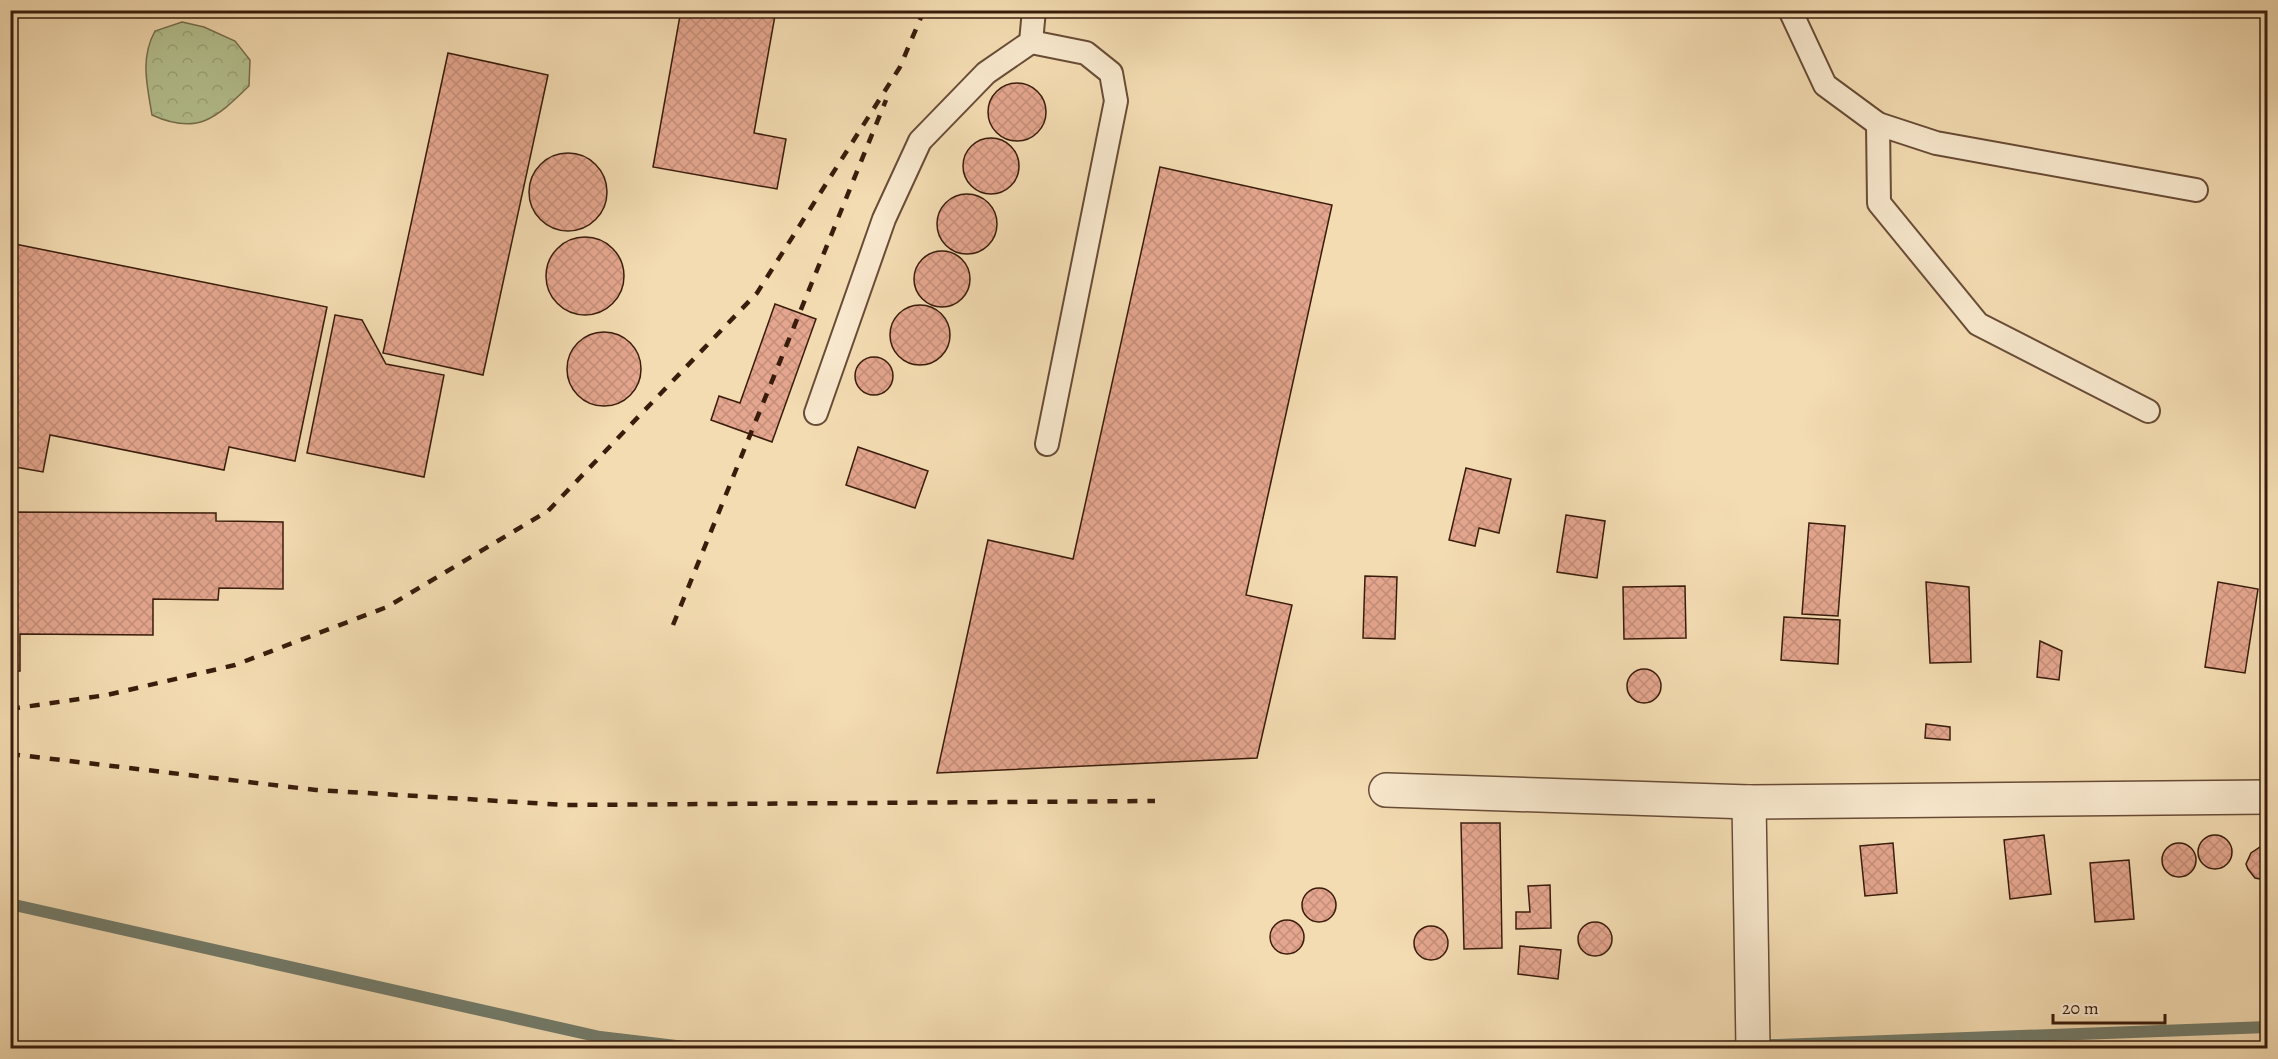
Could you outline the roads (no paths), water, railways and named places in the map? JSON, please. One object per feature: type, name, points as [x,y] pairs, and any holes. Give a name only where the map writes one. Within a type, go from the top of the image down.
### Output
[{"type":"street","points":[[1386,790],[1749,802],[2268,797]]},
{"type":"street","points":[[1749,802],[1753,1048]]},
{"type":"lane","points":[[1031,42],[1034,10]]},
{"type":"lane","points":[[1790,10],[1825,85],[1878,124],[1936,143],[2196,190]]},
{"type":"lane","points":[[816,413],[884,219],[920,141],[987,73],[1031,42],[1086,52],[1112,74],[1116,101],[1047,444]]},
{"type":"lane","points":[[1878,124],[1879,202],[1978,324],[2148,411]]},
{"type":"waterway","points":[[10,904],[600,1037],[693,1048]]},
{"type":"waterway","points":[[1694,1048],[2268,1027]]},
{"type":"railway","points":[[10,709],[107,695],[235,665],[387,607],[548,511],[757,293],[900,67],[924,10]]},
{"type":"railway","points":[[673,625],[886,100]]},
{"type":"railway","points":[[10,754],[316,790],[566,805],[1155,801]]}]
